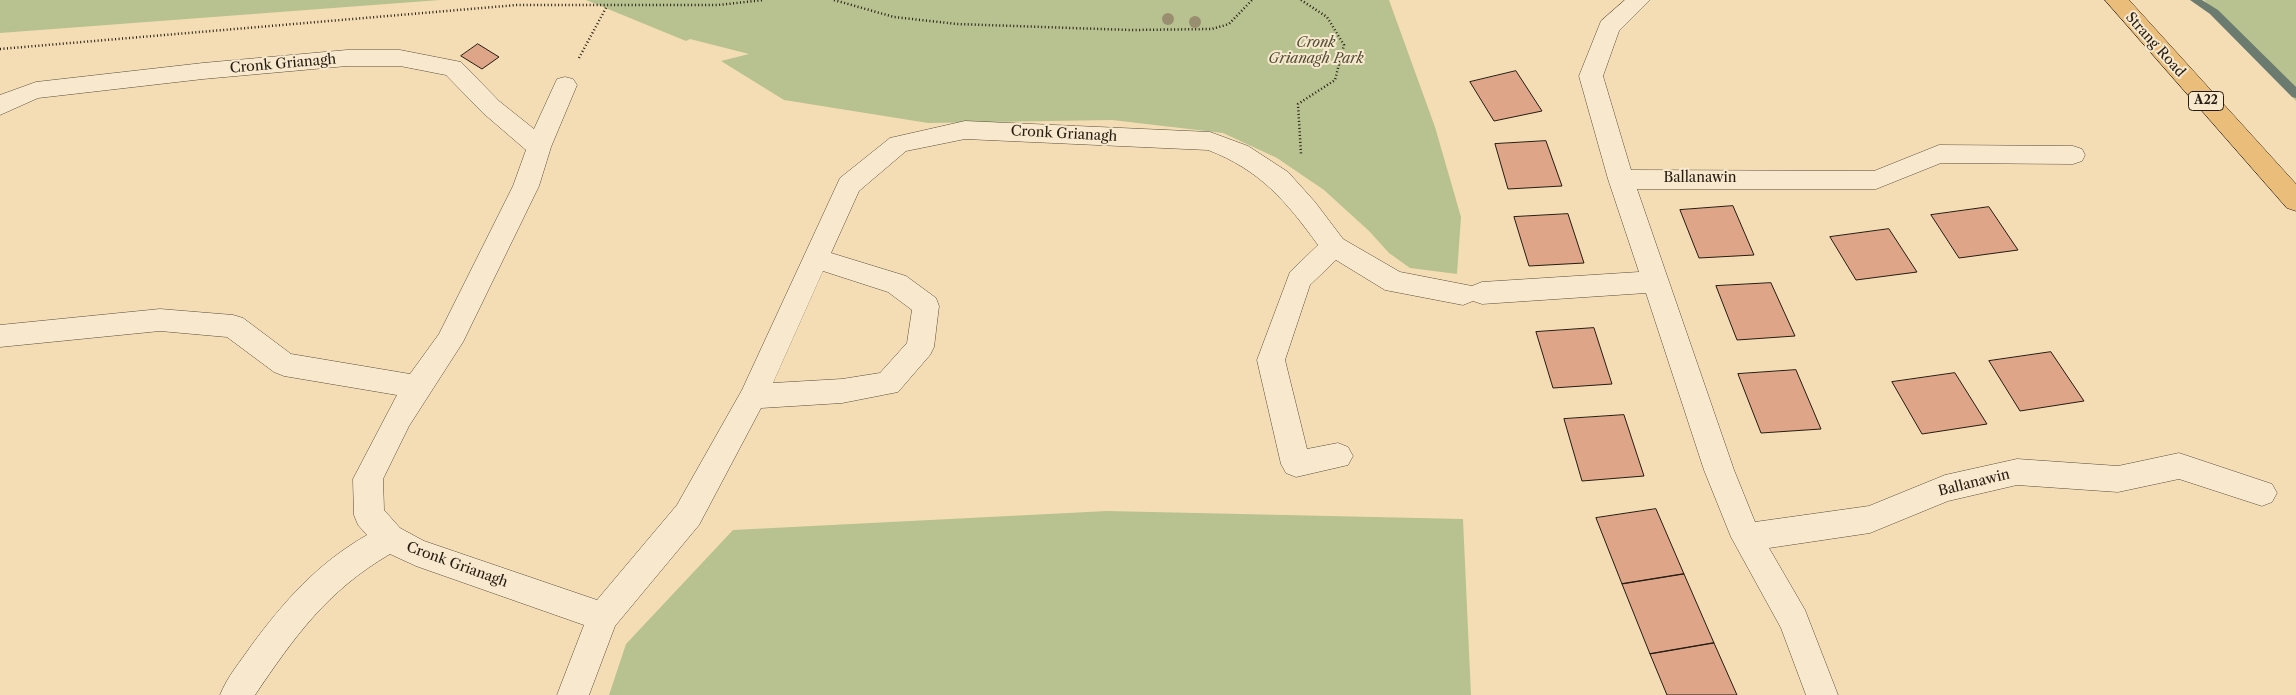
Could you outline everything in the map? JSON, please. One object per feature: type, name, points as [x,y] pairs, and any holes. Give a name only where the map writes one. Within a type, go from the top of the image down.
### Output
[{"type":"main road","name":"Strang Road","points":[[2116,0],[2296,202]]},
{"type":"street","points":[[1639,0],[1609,27],[1591,76],[1621,179],[1719,470],[1746,537],[1794,621],[1822,695]]},
{"type":"street","name":"Cronk Grianagh","points":[[0,106],[16,96],[44,90],[213,70],[347,58],[400,58],[453,68],[491,107],[539,147]]},
{"type":"street","name":"Cronk Grianagh","points":[[565,85],[539,147],[526,186],[466,310],[449,342],[399,417],[368,479],[369,515],[389,538],[416,552],[603,617]]},
{"type":"street","name":"Cronk Grianagh","points":[[573,695],[603,617],[688,515],[753,396],[849,185],[899,144],[965,130],[1210,141],[1239,152],[1279,178],[1334,246],[1394,282],[1472,294],[1657,282]]},
{"type":"street","name":"Ballanawin","points":[[1621,179],[1876,180],[1939,154],[2073,155]]},
{"type":"street","points":[[1334,246],[1299,279],[1271,360],[1296,464],[1338,456]]},
{"type":"street","points":[[753,396],[842,391],[888,384],[920,347],[926,306],[897,284],[816,259]]},
{"type":"street","points":[[0,336],[160,320],[233,326],[284,364],[418,387]]},
{"type":"street","name":"Ballanawin","points":[[1746,537],[1870,519],[1945,488],[2017,472],[2118,479],[2179,466],[2262,493]]},
{"type":"street","points":[[236,695],[274,640],[305,602],[343,567],[389,538]]},
{"type":"path","points":[[0,49],[517,5],[718,6],[764,0]]},
{"type":"path","points":[[834,0],[894,17],[957,24],[1130,30],[1212,29],[1229,24],[1252,0]]},
{"type":"path","points":[[1300,143],[1298,104],[1335,80],[1344,45],[1327,17],[1301,0]]},
{"type":"path","points":[[565,85],[607,6]]},
{"type":"green space","points":[[0,0],[440,0],[0,33]]},
{"type":"green space","name":"Cronk Grianagh Park","points":[[586,0],[1389,0],[1435,127],[1461,217],[1457,274],[1410,268],[1389,253],[1369,231],[1324,190],[1277,158],[1223,133],[1112,120],[928,123],[784,100],[721,61],[749,54],[690,39],[686,41]]},
{"type":"green space","points":[[2204,0],[2296,0],[2296,101]]},
{"type":"green space","points":[[1107,511],[1463,519],[1471,695],[609,695],[626,644],[733,530]]},
{"type":"building","points":[[478,44],[499,57],[482,69],[461,56]]},
{"type":"building","points":[[1516,71],[1542,111],[1494,121],[1470,82]]},
{"type":"building","points":[[1546,141],[1562,186],[1508,189],[1495,144]]},
{"type":"building","points":[[1733,206],[1754,255],[1699,258],[1680,210]]},
{"type":"building","points":[[1989,207],[2018,250],[1959,258],[1931,215]]},
{"type":"building","points":[[1568,214],[1584,263],[1529,266],[1514,217]]},
{"type":"building","points":[[1889,229],[1917,272],[1856,280],[1830,237]]},
{"type":"building","points":[[1771,283],[1795,336],[1737,340],[1716,286]]},
{"type":"building","points":[[1594,328],[1612,384],[1553,388],[1536,332]]},
{"type":"building","points":[[2051,352],[2084,401],[2020,411],[1989,361]]},
{"type":"building","points":[[1796,370],[1821,429],[1761,433],[1738,374]]},
{"type":"building","points":[[1955,373],[1987,424],[1922,434],[1892,382]]},
{"type":"building","points":[[1624,415],[1644,476],[1582,481],[1564,419]]},
{"type":"building","points":[[1656,509],[1684,574],[1622,584],[1596,518]]},
{"type":"building","points":[[1684,574],[1714,643],[1650,654],[1622,584]]},
{"type":"building","points":[[1714,643],[1737,695],[1667,695],[1650,654]]},
{"type":"waterway","points":[[2195,0],[2214,12],[2296,94]]}]
